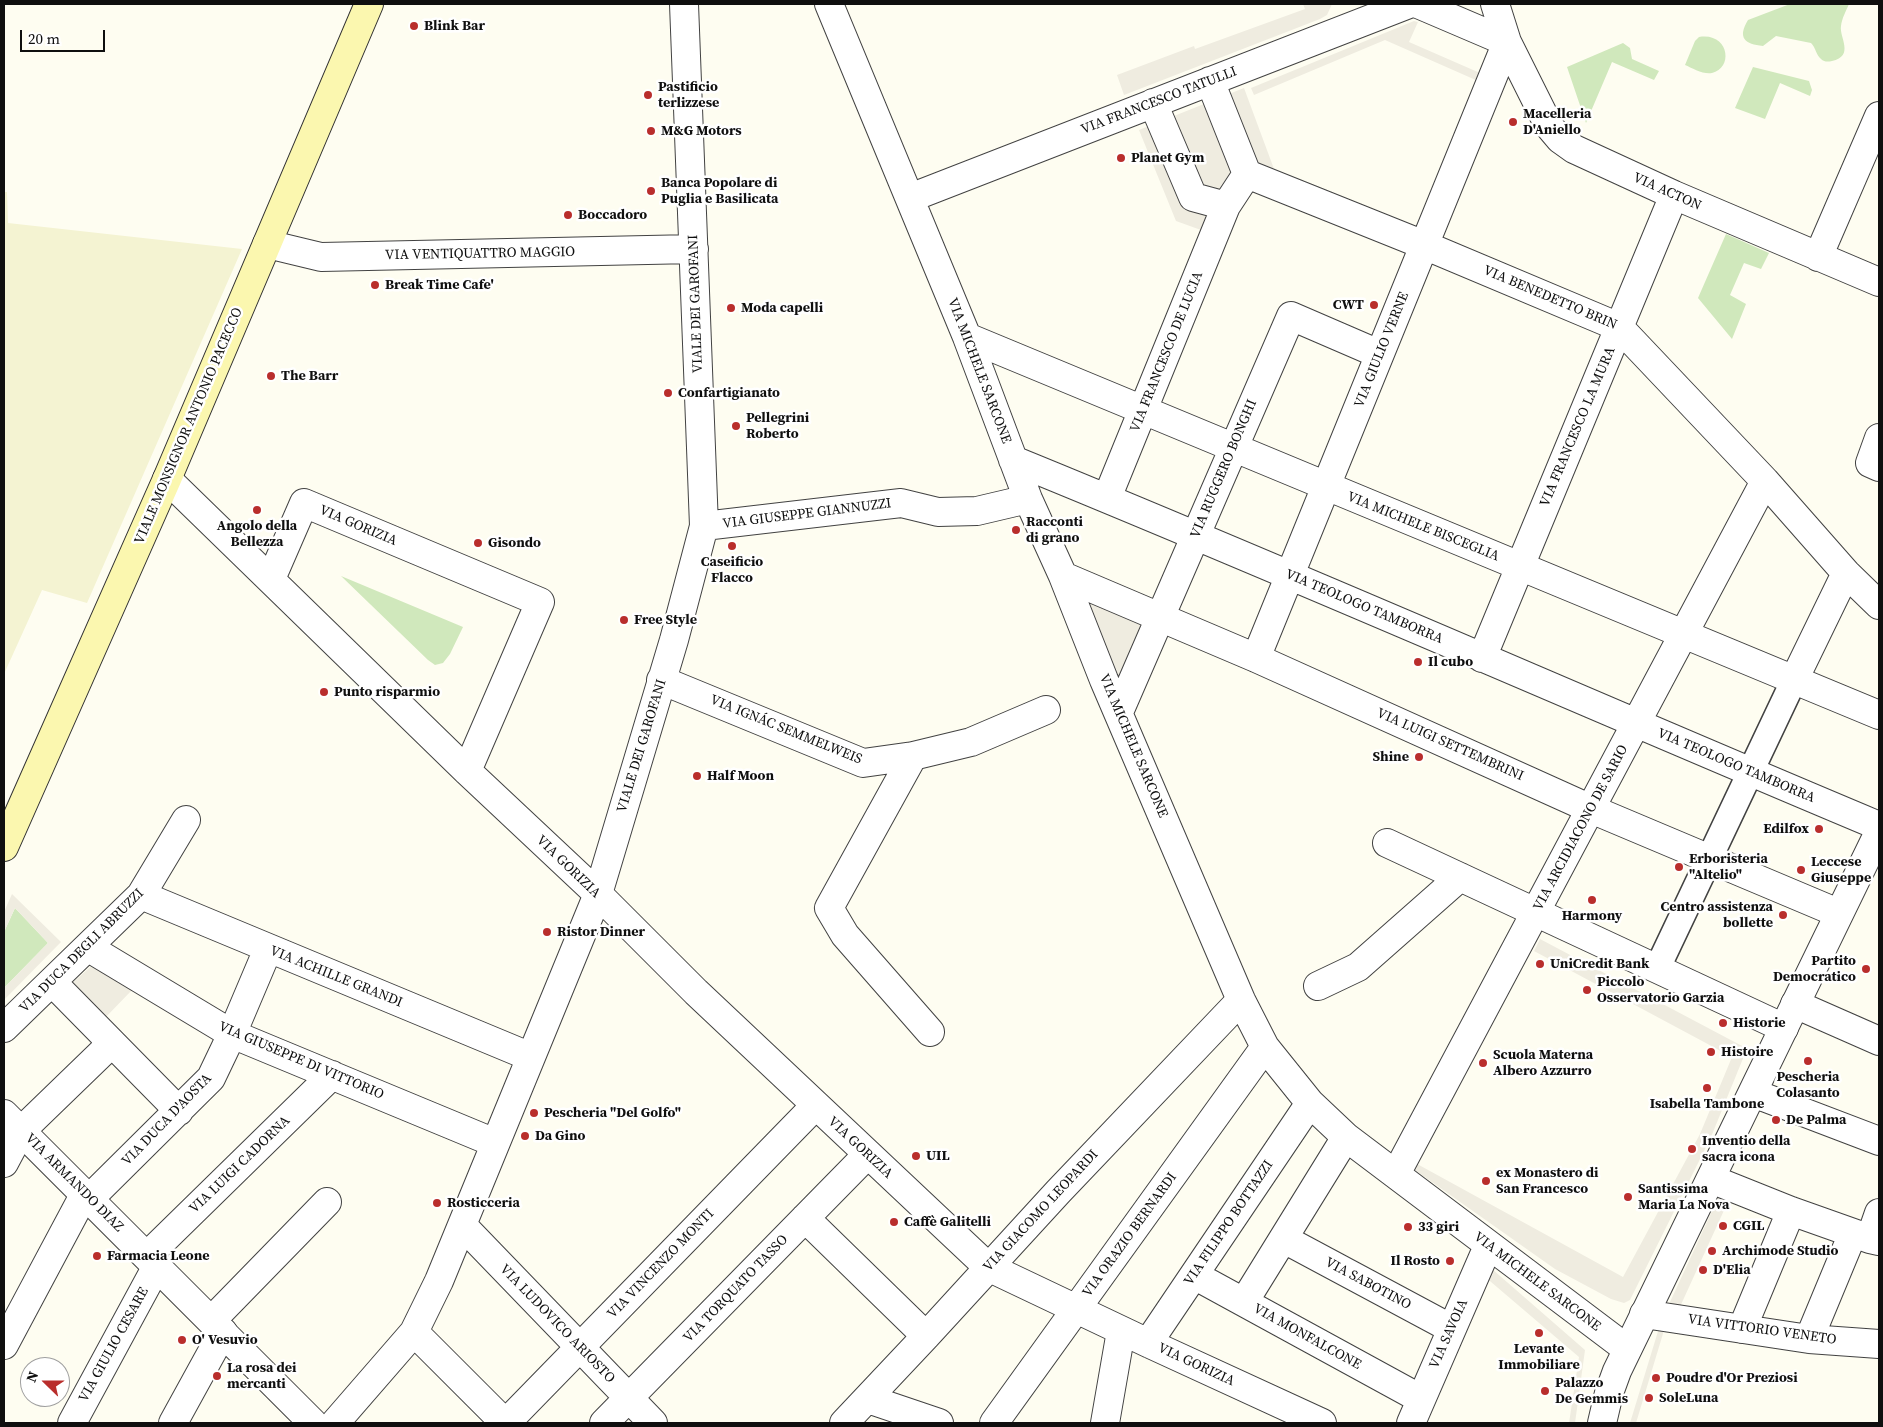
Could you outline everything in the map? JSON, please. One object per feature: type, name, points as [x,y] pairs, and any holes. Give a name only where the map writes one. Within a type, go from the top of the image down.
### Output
[{"type":"main road","name":"VIALE MONSIGNOR ANTONIO PACECCO","points":[[4,847],[167,479],[369,4]]},
{"type":"street","name":"VIALE DEI GAROFANI","points":[[335,1423],[414,1332],[439,1280],[462,1225],[598,894],[704,526],[684,4]]},
{"type":"street","name":"VIA MICHELE SARCONE","points":[[829,4],[967,337],[1028,499],[1063,576],[1241,1000],[1266,1047],[1310,1103],[1346,1137],[1627,1349]]},
{"type":"street","name":"VIA FRANCESCO TATULLI","points":[[910,198],[1210,81],[1369,11],[1409,4]]},
{"type":"street","points":[[1418,4],[1507,42]]},
{"type":"street","name":"VIA ACTON","points":[[1494,4],[1507,42],[1549,126],[1560,139],[1574,149],[1674,195],[1879,282]]},
{"type":"street","name":"VIA GIULIO VERNE","points":[[1256,658],[1507,42]]},
{"type":"street","points":[[1153,103],[1192,197],[1226,206],[1247,174],[1210,81]]},
{"type":"street","points":[[1818,257],[1879,116]]},
{"type":"street","name":"VIA BENEDETTO BRIN","points":[[1247,174],[1620,327],[1765,481],[1846,573],[1879,605]]},
{"type":"street","name":"VIA FRANCESCO LA MURA","points":[[1482,658],[1674,195]]},
{"type":"street","name":"VIA FRANCESCO DE LUCIA","points":[[1107,498],[1226,206]]},
{"type":"street","name":"VIA VENTIQUATTRO MAGGIO","points":[[267,244],[321,257],[694,249]]},
{"type":"street","name":"VIA RUGGERO BONGHI","points":[[1119,712],[1290,316],[1380,354]]},
{"type":"street","name":"VIA MICHELE BISCEGLIA","points":[[967,337],[1879,715]]},
{"type":"street","points":[[1879,438],[1870,463],[1879,466]]},
{"type":"street","name":"VIA TEOLOGO TAMBORRA","points":[[1013,460],[1196,535],[1879,826]]},
{"type":"street","name":"VIA GORIZIA","points":[[167,479],[467,771],[598,894],[696,992],[988,1267],[1322,1423]]},
{"type":"street","name":"VIA ARCIDIACONO DE SARIO","points":[[1396,1174],[1765,481]]},
{"type":"street","name":"VIA GIUSEPPE GIANNUZZI","points":[[704,526],[902,503],[938,512],[977,511],[1028,499]]},
{"type":"street","name":"VIA GORIZIA","points":[[271,579],[304,503],[540,602],[467,771]]},
{"type":"street","points":[[1657,969],[1846,573]]},
{"type":"street","name":"VIA LUIGI SETTEMBRINI","points":[[1063,576],[1256,658],[1709,860],[1838,913]]},
{"type":"street","name":"VIA IGNÁC SEMMELWEIS","points":[[661,680],[863,763],[913,756],[971,742],[1046,710]]},
{"type":"street","points":[[913,756],[829,908],[845,935],[930,1032]]},
{"type":"street","name":"VIA DUCA DEGLI ABRUZZI","points":[[4,1028],[89,948],[141,895],[186,820]]},
{"type":"street","points":[[1602,1423],[1616,1371],[1879,832]]},
{"type":"street","points":[[1387,843],[1657,969],[1789,1016],[1879,1041]]},
{"type":"street","points":[[1318,986],[1358,966],[1460,877]]},
{"type":"street","name":"VIA ACHILLE GRANDI","points":[[141,895],[531,1057]]},
{"type":"street","name":"VIA GIUSEPPE DI VITTORIO","points":[[89,948],[232,1034],[495,1143]]},
{"type":"street","name":"VIA DUCA D'AOSTA","points":[[4,1345],[86,1197],[179,1111],[211,1078],[268,949]]},
{"type":"street","points":[[52,982],[179,1111]]},
{"type":"street","name":"VIA GIACOMO LEOPARDI","points":[[844,1423],[988,1267],[1241,1000]]},
{"type":"street","points":[[4,1163],[12,1123],[112,1043]]},
{"type":"street","name":"VIA ORAZIO BERNARDI","points":[[994,1423],[1266,1047]]},
{"type":"street","name":"VIA LUIGI CADORNA","points":[[152,1261],[332,1075]]},
{"type":"street","points":[[1753,1093],[1879,1141]]},
{"type":"street","name":"VIA FILIPPO BOTTAZZI","points":[[1148,1343],[1310,1103]]},
{"type":"street","name":"VIA VINCENZO MONTI","points":[[505,1423],[815,1106]]},
{"type":"street","name":"VIA ARMANDO DIAZ","points":[[12,1123],[313,1423]]},
{"type":"street","points":[[1244,1302],[1346,1137]]},
{"type":"street","name":"VIA TORQUATO TASSO","points":[[604,1423],[867,1155]]},
{"type":"street","points":[[1711,1179],[1791,1211],[1867,1238]]},
{"type":"street","points":[[173,1423],[217,1326],[327,1202]]},
{"type":"street","points":[[1742,1329],[1791,1211]]},
{"type":"street","points":[[1809,1339],[1867,1238],[1879,1213]]},
{"type":"street","points":[[805,1218],[926,1336]]},
{"type":"street","name":"VIA LUDOVICO ARIOSTO","points":[[462,1225],[653,1423]]},
{"type":"street","name":"VIA SABOTINO","points":[[1284,1238],[1452,1330]]},
{"type":"street","name":"VIA SAVOIA","points":[[1416,1411],[1488,1246]]},
{"type":"street","name":"VIA GIULIO CESARE","points":[[72,1423],[152,1261]]},
{"type":"street","name":"VIA MONFALCONE","points":[[1194,1275],[1244,1302],[1416,1411]]},
{"type":"street","name":"VIA VITTORIO VENETO","points":[[1644,1314],[1809,1339],[1879,1344]]},
{"type":"street","points":[[1106,1423],[1122,1331]]},
{"type":"street","points":[[414,1332],[505,1423]]},
{"type":"street","points":[[868,1399],[939,1423]]},
{"type":"green space","points":[[1790,4],[1849,4],[1841,26],[1844,51],[1839,59],[1826,62],[1819,57],[1811,43],[1776,36],[1763,46],[1747,42],[1743,36],[1743,31],[1748,20]]},
{"type":"green space","points":[[1699,37],[1709,37],[1717,40],[1722,45],[1725,51],[1725,58],[1719,70],[1705,73],[1685,65],[1695,41]]},
{"type":"green space","points":[[1623,43],[1630,48],[1632,59],[1659,71],[1654,80],[1612,62],[1586,123],[1567,67]]},
{"type":"green space","points":[[1753,67],[1809,81],[1812,90],[1810,96],[1780,83],[1765,119],[1735,108]]},
{"type":"green space","points":[[4,192],[7,192],[8,223],[242,249],[87,603],[42,590],[4,674]]},
{"type":"green space","points":[[1726,234],[1769,253],[1761,269],[1744,263],[1730,295],[1746,304],[1732,339],[1698,298]]},
{"type":"green space","points":[[341,576],[463,627],[450,654],[443,663],[435,665],[428,660]]},
{"type":"green space","points":[[15,908],[48,943],[4,988],[4,932]]},
{"type":"shaded area","points":[[1303,4],[1332,4],[1327,15],[1320,19],[1124,95],[1117,75],[1194,46],[1195,49],[1305,9]]},
{"type":"shaded area","points":[[1414,21],[1418,22],[1409,42],[1480,73],[1478,81],[1385,40],[1254,95],[1251,88]]},
{"type":"shaded area","points":[[1244,88],[1274,169],[1201,230],[1176,221],[1139,130]]},
{"type":"shaded area","points":[[1074,587],[1151,621],[1119,696]]},
{"type":"shaded area","points":[[12,894],[61,942],[4,1000],[4,988],[48,943],[15,908],[4,932],[4,912]]},
{"type":"shaded area","points":[[1540,939],[1744,1047],[1744,1056],[1711,1137],[1630,1300],[1624,1303],[1611,1299],[1555,1269],[1412,1168],[1414,1163],[1419,1165],[1623,1277],[1700,1134],[1732,1057],[1534,951]]},
{"type":"shaded area","points":[[96,962],[133,989],[103,1020],[70,985]]},
{"type":"shaded area","points":[[1731,1195],[1679,1309],[1670,1304],[1670,1302],[1719,1196]]},
{"type":"shaded area","points":[[1492,1269],[1585,1350],[1575,1423],[1569,1423],[1579,1357],[1484,1276]]},
{"type":"shaded area","points":[[1665,1327],[1636,1423],[1630,1423],[1659,1328]]},
{"type":"place","name":"Blink Bar","points":[[414,26]]},
{"type":"place","name":"Pastificio terlizzese","points":[[648,95]]},
{"type":"place","name":"Macelleria D'Aniello","points":[[1513,122]]},
{"type":"place","name":"M&G Motors","points":[[651,131]]},
{"type":"place","name":"Planet Gym","points":[[1121,158]]},
{"type":"place","name":"Banca Popolare di Puglia e Basilicata","points":[[651,191]]},
{"type":"place","name":"Boccadoro","points":[[568,215]]},
{"type":"place","name":"Break Time Cafe'","points":[[375,285]]},
{"type":"place","name":"CWT","points":[[1374,305]]},
{"type":"place","name":"Moda capelli","points":[[731,308]]},
{"type":"place","name":"The Barr","points":[[271,376]]},
{"type":"place","name":"Confartigianato","points":[[668,393]]},
{"type":"place","name":"Pellegrini Roberto","points":[[736,426]]},
{"type":"place","name":"Angolo della Bellezza","points":[[257,510]]},
{"type":"place","name":"Racconti di grano","points":[[1016,530]]},
{"type":"place","name":"Gisondo","points":[[478,543]]},
{"type":"place","name":"Caseificio Flacco","points":[[732,546]]},
{"type":"place","name":"Free Style","points":[[624,620]]},
{"type":"place","name":"Il cubo","points":[[1418,662]]},
{"type":"place","name":"Punto risparmio","points":[[324,692]]},
{"type":"place","name":"Shine","points":[[1419,757]]},
{"type":"place","name":"Half Moon","points":[[697,776]]},
{"type":"place","name":"Edilfox","points":[[1819,829]]},
{"type":"place","name":"Erboristeria \"Altelio\"","points":[[1679,867]]},
{"type":"place","name":"Leccese Giuseppe","points":[[1801,870]]},
{"type":"place","name":"Harmony","points":[[1592,900]]},
{"type":"place","name":"Centro assistenza bollette","points":[[1783,915]]},
{"type":"place","name":"Ristor Dinner","points":[[547,932]]},
{"type":"place","name":"UniCredit Bank","points":[[1540,964]]},
{"type":"place","name":"Partito Democratico","points":[[1866,969]]},
{"type":"place","name":"Piccolo Osservatorio Garzia","points":[[1587,990]]},
{"type":"place","name":"Historie","points":[[1723,1023]]},
{"type":"place","name":"Histoire","points":[[1711,1052]]},
{"type":"place","name":"Pescheria Colasanto","points":[[1808,1061]]},
{"type":"place","name":"Scuola Materna Albero Azzurro","points":[[1483,1063]]},
{"type":"place","name":"Isabella Tambone","points":[[1707,1088]]},
{"type":"place","name":"Pescheria \"Del Golfo\"","points":[[534,1113]]},
{"type":"place","name":"De Palma","points":[[1776,1120]]},
{"type":"place","name":"Da Gino","points":[[525,1136]]},
{"type":"place","name":"Inventio della sacra icona","points":[[1692,1149]]},
{"type":"place","name":"UIL","points":[[916,1156]]},
{"type":"place","name":"ex Monastero di San Francesco","points":[[1486,1181]]},
{"type":"place","name":"Santissima Maria La Nova","points":[[1628,1197]]},
{"type":"place","name":"Rosticceria","points":[[437,1203]]},
{"type":"place","name":"Caffè Galitelli","points":[[894,1222]]},
{"type":"place","name":"CGIL","points":[[1723,1226]]},
{"type":"place","name":"33 giri","points":[[1408,1227]]},
{"type":"place","name":"Archimode Studio","points":[[1712,1251]]},
{"type":"place","name":"Farmacia Leone","points":[[97,1256]]},
{"type":"place","name":"Il Rosto","points":[[1450,1261]]},
{"type":"place","name":"D'Elia","points":[[1703,1270]]},
{"type":"place","name":"Levante Immobiliare","points":[[1539,1333]]},
{"type":"place","name":"O' Vesuvio","points":[[182,1340]]},
{"type":"place","name":"La rosa dei mercanti","points":[[217,1376]]},
{"type":"place","name":"Poudre d'Or Preziosi","points":[[1656,1378]]},
{"type":"place","name":"Palazzo De Gemmis","points":[[1545,1391]]},
{"type":"place","name":"SoleLuna","points":[[1649,1398]]}]
